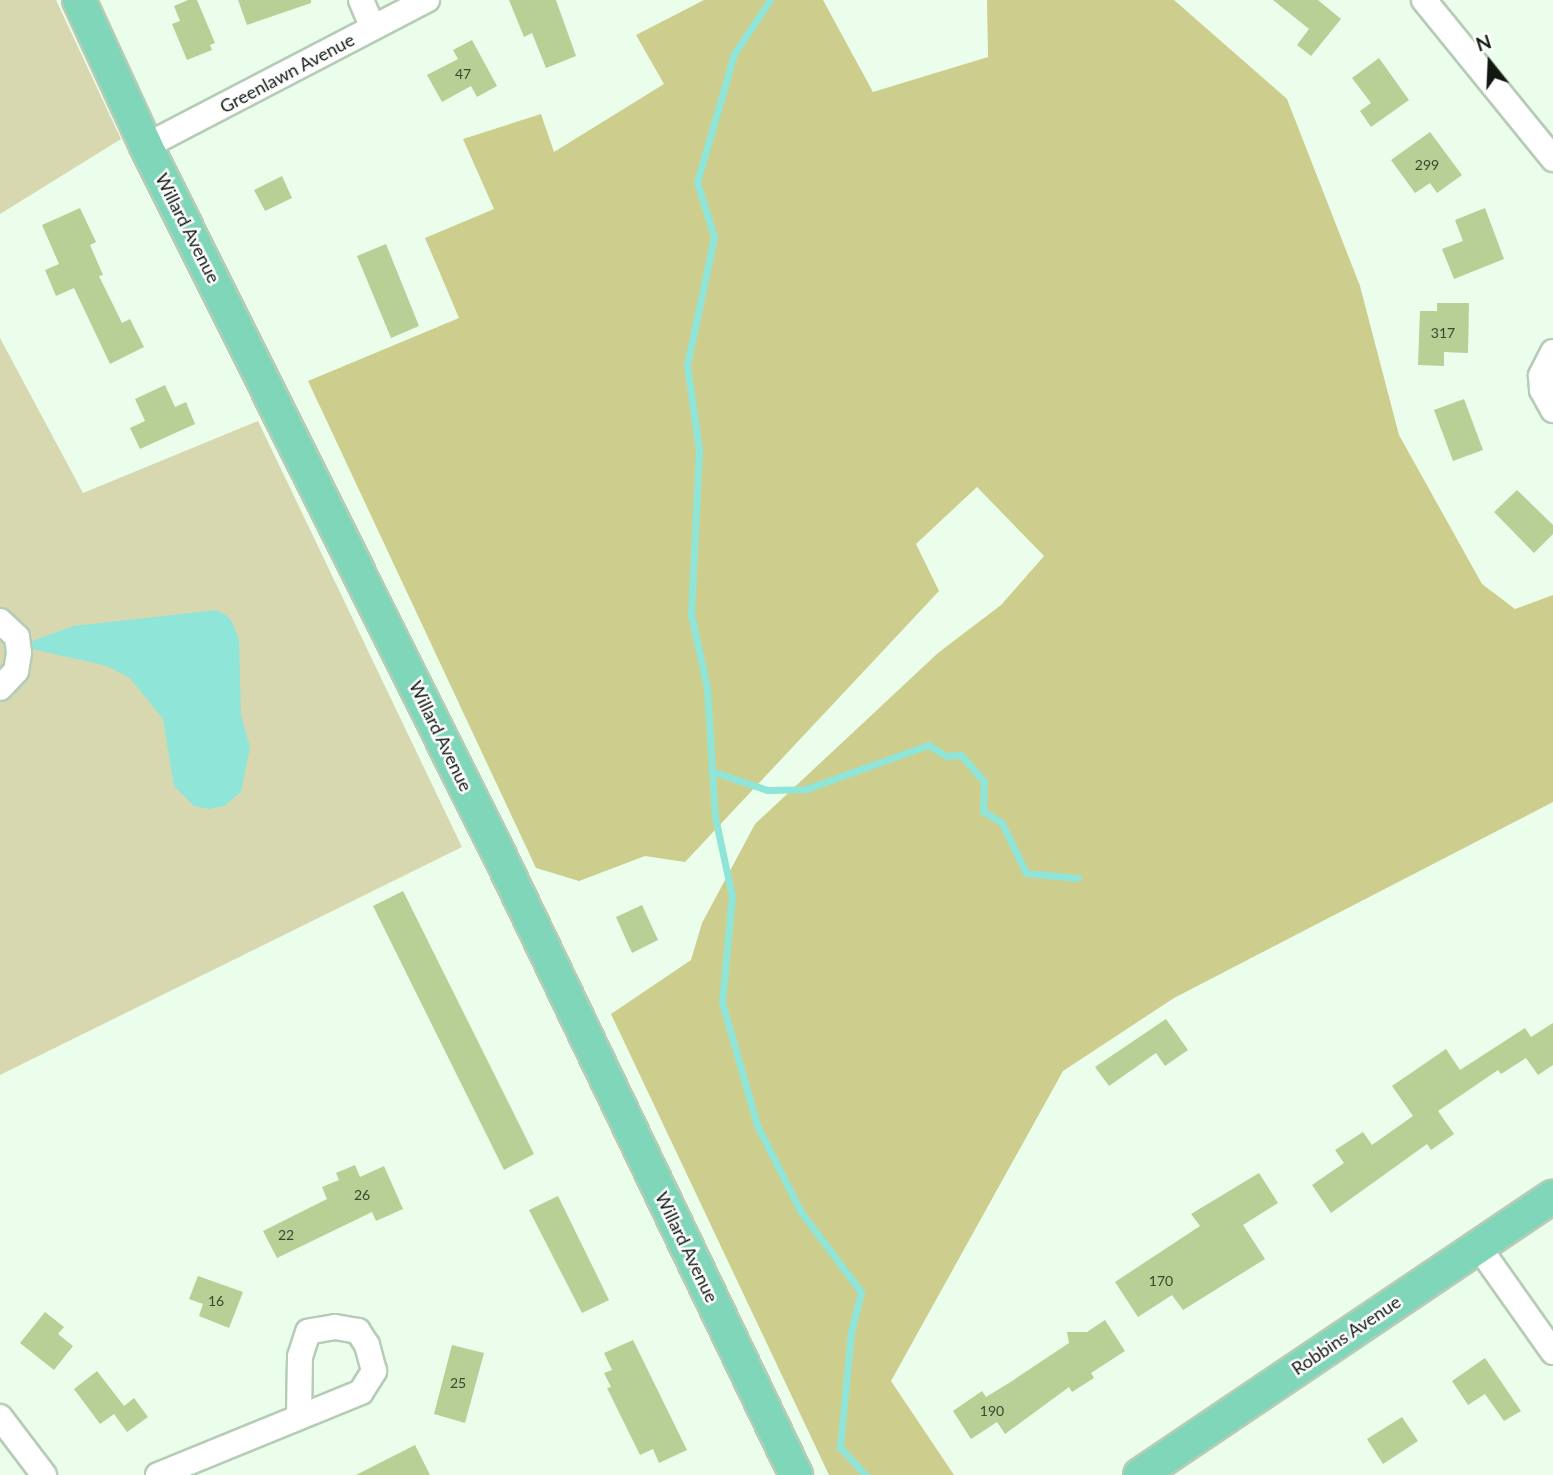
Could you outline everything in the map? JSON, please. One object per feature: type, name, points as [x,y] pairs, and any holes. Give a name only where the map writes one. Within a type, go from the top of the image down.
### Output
[{"type":"main road","name":"Willard Avenue","points":[[79,0],[146,146],[499,854],[796,1475]]},
{"type":"main road","name":"Robbins Avenue","points":[[1159,1470],[1553,1196]]},
{"type":"street","points":[[361,0],[373,28]]},
{"type":"street","name":"Greenlawn Avenue","points":[[146,146],[427,0]]},
{"type":"street","points":[[1424,0],[1553,159]]},
{"type":"street","points":[[1553,352],[1541,376],[1542,390],[1553,410]]},
{"type":"street","points":[[0,621],[17,637],[19,653],[16,671],[0,688]]},
{"type":"street","points":[[1478,1246],[1553,1352]]},
{"type":"street","points":[[158,1475],[299,1414]]},
{"type":"street","points":[[0,1417],[44,1475]]},
{"type":"green space","points":[[0,0],[56,0],[121,139],[0,214]]},
{"type":"green space","points":[[704,0],[823,0],[873,92],[988,57],[987,0],[1174,0],[1287,99],[1360,286],[1399,435],[1482,584],[1515,609],[1553,595],[1553,802],[1174,998],[1063,1071],[891,1381],[954,1475],[829,1475],[611,1014],[691,960],[702,923],[755,824],[938,653],[1001,605],[1044,556],[977,487],[916,544],[939,591],[685,862],[645,856],[579,881],[536,868],[308,381],[459,318],[425,238],[494,209],[463,139],[541,114],[554,152],[664,84],[636,35]]},
{"type":"green space","points":[[0,338],[83,493],[258,421],[462,847],[0,1075]]},
{"type":"water","points":[[217,610],[230,618],[239,639],[241,715],[250,747],[241,792],[224,806],[209,809],[194,806],[174,786],[163,719],[130,678],[107,666],[28,648],[27,643],[73,626]]},
{"type":"building","points":[[188,0],[197,0],[215,43],[210,45],[212,50],[187,60],[172,24],[180,21],[174,6]]},
{"type":"building","points":[[238,0],[311,0],[311,3],[247,25]]},
{"type":"building","points":[[509,0],[556,0],[576,56],[546,68],[532,33],[524,37]]},
{"type":"building","points":[[1273,0],[1318,0],[1341,19],[1311,56],[1297,45],[1309,29]]},
{"type":"building","points":[[472,40],[497,86],[477,97],[471,86],[442,102],[427,75],[458,59],[453,50]]},
{"type":"building","points":[[1379,58],[1409,100],[1371,127],[1360,111],[1371,103],[1352,78]]},
{"type":"building","points":[[1430,132],[1462,175],[1437,193],[1430,183],[1415,193],[1391,160]]},
{"type":"building","points":[[282,176],[292,198],[265,211],[254,190]]},
{"type":"building","points":[[80,208],[96,242],[90,245],[103,275],[99,276],[122,323],[130,319],[144,347],[110,364],[74,288],[56,296],[45,270],[59,264],[42,225]]},
{"type":"building","points":[[1485,208],[1504,259],[1454,279],[1442,249],[1463,241],[1455,220]]},
{"type":"building","points":[[386,244],[419,326],[391,338],[357,256]]},
{"type":"building","points":[[1437,303],[1469,303],[1468,353],[1444,352],[1444,366],[1418,365],[1420,311],[1437,311]]},
{"type":"building","points":[[165,385],[175,407],[186,402],[195,424],[140,449],[130,428],[145,421],[135,399]]},
{"type":"building","points":[[1464,399],[1483,450],[1453,461],[1434,410]]},
{"type":"building","points":[[1517,490],[1553,525],[1553,534],[1534,553],[1494,512]]},
{"type":"building","points":[[403,891],[534,1154],[504,1170],[373,906]]},
{"type":"building","points":[[642,905],[658,940],[632,953],[616,917]]},
{"type":"building","points":[[1166,1019],[1188,1050],[1165,1066],[1156,1053],[1109,1086],[1095,1067]]},
{"type":"building","points":[[1553,1023],[1553,1065],[1538,1075],[1526,1058],[1501,1074],[1498,1070],[1438,1111],[1454,1134],[1431,1150],[1427,1144],[1331,1213],[1312,1185],[1344,1163],[1335,1150],[1363,1132],[1372,1145],[1413,1116],[1392,1086],[1446,1049],[1460,1070],[1525,1028],[1531,1037]]},
{"type":"building","points":[[355,1165],[360,1177],[384,1166],[403,1209],[376,1221],[372,1212],[277,1258],[263,1231],[327,1199],[322,1187],[339,1180],[336,1173]]},
{"type":"building","points":[[1259,1173],[1278,1203],[1243,1225],[1265,1259],[1183,1310],[1172,1295],[1138,1317],[1115,1282],[1200,1226],[1191,1214]]},
{"type":"building","points":[[558,1196],[609,1300],[582,1313],[529,1210]]},
{"type":"building","points":[[198,1276],[243,1292],[229,1328],[199,1316],[203,1304],[189,1299]]},
{"type":"building","points":[[45,1312],[64,1327],[58,1334],[73,1346],[54,1370],[20,1343]]},
{"type":"building","points":[[1105,1320],[1125,1351],[1091,1373],[1094,1378],[1072,1392],[1069,1387],[1005,1434],[997,1422],[971,1439],[953,1411],[982,1391],[986,1397],[1069,1343],[1067,1332],[1087,1332]]},
{"type":"building","points":[[633,1340],[687,1450],[659,1463],[653,1449],[640,1455],[607,1388],[611,1387],[604,1373],[612,1370],[604,1353]]},
{"type":"building","points":[[452,1345],[484,1353],[465,1423],[434,1414]]},
{"type":"building","points":[[1485,1358],[1521,1411],[1504,1421],[1485,1394],[1468,1405],[1452,1381]]},
{"type":"building","points":[[97,1371],[124,1406],[134,1398],[148,1417],[127,1432],[114,1414],[100,1424],[74,1389]]},
{"type":"building","points":[[1402,1417],[1418,1441],[1383,1464],[1367,1439]]},
{"type":"building","points":[[415,1445],[430,1475],[356,1475]]},
{"type":"waterway","points":[[770,0],[734,54],[697,182],[714,237],[687,365],[699,450],[691,614],[707,688],[715,817],[732,896],[722,1002],[757,1125],[801,1212],[861,1292],[851,1332],[840,1447],[865,1475]]},
{"type":"waterway","points":[[711,771],[767,790],[806,789],[928,745],[946,756],[961,755],[984,781],[983,811],[1002,823],[1026,873],[1078,878]]}]
